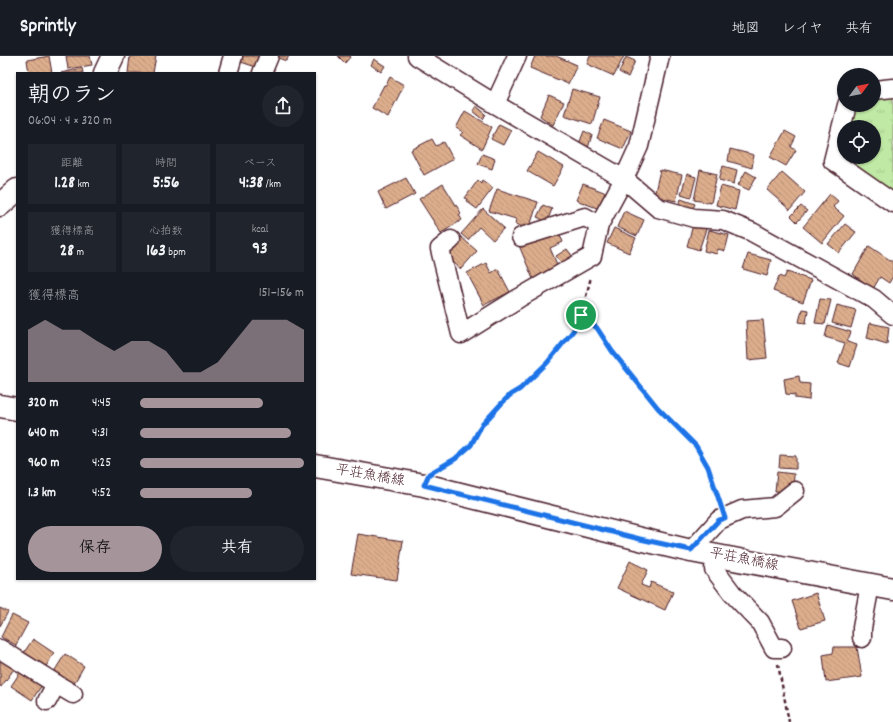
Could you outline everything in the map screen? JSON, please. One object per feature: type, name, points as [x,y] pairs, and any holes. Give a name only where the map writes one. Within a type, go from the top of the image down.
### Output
[{"type":"main road","points":[[105,72],[113,56]]},
{"type":"main road","points":[[0,205],[16,191]]},
{"type":"main road","points":[[0,406],[16,409]]},
{"type":"main road","name":"平荘魚橋線","points":[[316,466],[424,485],[640,539],[893,589]]},
{"type":"street","points":[[228,72],[233,56]]},
{"type":"street","points":[[262,72],[269,56]]},
{"type":"street","points":[[417,56],[495,104],[624,178],[658,208],[694,218],[723,220],[752,232],[874,299],[893,315]]},
{"type":"street","points":[[495,104],[517,56]]},
{"type":"street","points":[[451,240],[440,249],[461,334],[519,298],[592,256],[599,225],[639,146],[660,56]]},
{"type":"street","points":[[881,89],[893,88]]},
{"type":"street","points":[[845,112],[833,161],[893,203]]},
{"type":"street","points":[[521,237],[585,217],[599,225]]},
{"type":"street","points":[[691,550],[719,520],[742,510],[775,507],[795,491]]},
{"type":"street","points":[[716,555],[714,569],[732,593],[760,622],[778,648]]},
{"type":"street","points":[[862,638],[862,628],[870,585]]},
{"type":"street","points":[[0,649],[73,694]]},
{"type":"street","points":[[47,701],[56,684]]},
{"type":"path","points":[[424,485],[429,474],[455,459],[471,445],[481,426],[510,395],[520,389],[547,363],[573,331],[580,320],[590,282],[592,256]]},
{"type":"path","points":[[581,315],[597,328],[612,351],[658,408],[696,446],[708,467],[725,518]]},
{"type":"path","points":[[778,648],[789,722]]},
{"type":"green space","points":[[893,97],[893,191],[849,164],[881,164],[881,120],[852,120],[854,112],[881,112],[881,98]]},
{"type":"building","points":[[49,56],[52,72],[29,72],[27,60]]},
{"type":"building","points":[[66,56],[90,56],[92,65],[68,69]]},
{"type":"building","points":[[130,56],[156,56],[153,72],[128,72]]},
{"type":"building","points":[[240,56],[262,56],[259,68],[238,61]]},
{"type":"building","points":[[289,56],[286,61],[276,57]]},
{"type":"building","points":[[338,56],[351,56],[345,63]]},
{"type":"building","points":[[535,56],[556,56],[577,65],[568,84],[530,68]]},
{"type":"building","points":[[590,56],[624,56],[614,76],[587,64]]},
{"type":"building","points":[[626,57],[635,61],[628,77],[619,72]]},
{"type":"building","points":[[374,59],[385,66],[381,72],[371,65]]},
{"type":"building","points":[[82,68],[83,72],[65,72]]},
{"type":"building","points":[[390,77],[404,85],[388,117],[372,108]]},
{"type":"building","points":[[572,89],[600,97],[592,124],[564,115]]},
{"type":"building","points":[[549,95],[564,102],[553,125],[540,116]]},
{"type":"building","points":[[476,106],[486,114],[483,119],[473,111]]},
{"type":"building","points":[[465,111],[492,127],[482,149],[460,135],[463,132],[456,128]]},
{"type":"building","points":[[604,120],[631,131],[623,149],[597,138]]},
{"type":"building","points":[[499,124],[511,130],[503,145],[491,139]]},
{"type":"building","points":[[584,131],[592,135],[588,148],[579,144]]},
{"type":"building","points":[[785,131],[796,137],[791,147],[796,150],[786,166],[770,157]]},
{"type":"building","points":[[432,139],[436,146],[444,142],[453,159],[424,175],[411,150]]},
{"type":"building","points":[[730,149],[754,155],[752,168],[728,161]]},
{"type":"building","points":[[538,152],[564,167],[553,186],[527,171]]},
{"type":"building","points":[[482,154],[495,159],[492,169],[478,164]]},
{"type":"building","points":[[723,166],[737,170],[734,184],[719,180]]},
{"type":"building","points":[[660,170],[682,175],[676,201],[654,196]]},
{"type":"building","points":[[700,170],[717,174],[711,203],[694,200]]},
{"type":"building","points":[[746,171],[756,177],[749,190],[738,185]]},
{"type":"building","points":[[782,172],[805,192],[790,210],[767,190]]},
{"type":"building","points":[[687,174],[696,177],[691,197],[681,194]]},
{"type":"building","points":[[406,178],[415,194],[386,209],[378,192]]},
{"type":"building","points":[[478,180],[481,183],[482,180],[493,188],[477,209],[466,201],[467,199],[465,198]]},
{"type":"building","points":[[443,184],[461,213],[459,215],[462,220],[441,233],[419,199]]},
{"type":"building","points":[[583,184],[609,194],[602,210],[576,200]]},
{"type":"building","points":[[721,186],[739,191],[735,210],[716,205]]},
{"type":"building","points":[[497,189],[538,202],[529,229],[515,224],[516,219],[489,211]]},
{"type":"building","points":[[830,194],[838,201],[833,207],[844,216],[822,243],[803,227]]},
{"type":"building","points":[[681,199],[695,204],[691,213],[678,208]]},
{"type":"building","points":[[543,205],[552,209],[547,222],[537,217]]},
{"type":"building","points":[[801,206],[807,211],[797,222],[791,216]]},
{"type":"building","points":[[483,209],[504,228],[493,240],[479,227],[468,240],[461,234]]},
{"type":"building","points":[[624,211],[644,220],[637,236],[617,227]]},
{"type":"building","points":[[845,224],[856,232],[839,253],[828,244]]},
{"type":"building","points":[[693,225],[706,229],[699,250],[687,246]]},
{"type":"building","points":[[557,228],[563,242],[550,248],[559,269],[533,279],[518,243]]},
{"type":"building","points":[[614,228],[636,238],[629,253],[607,243]]},
{"type":"building","points":[[709,230],[729,235],[725,251],[718,249],[717,254],[704,251]]},
{"type":"building","points":[[461,237],[477,251],[461,269],[445,255]]},
{"type":"building","points":[[869,246],[893,262],[893,276],[889,283],[880,277],[873,289],[853,274]]},
{"type":"building","points":[[567,249],[574,258],[564,266],[556,256]]},
{"type":"building","points":[[748,254],[771,260],[767,276],[743,269]]},
{"type":"building","points":[[486,263],[491,273],[498,269],[510,292],[484,305],[467,273]]},
{"type":"building","points":[[787,272],[811,280],[803,302],[773,291],[779,276],[784,278]]},
{"type":"building","points":[[820,299],[831,300],[825,324],[815,323]]},
{"type":"building","points":[[837,305],[856,310],[851,328],[832,323]]},
{"type":"building","points":[[802,309],[808,310],[806,323],[799,322]]},
{"type":"building","points":[[763,320],[767,358],[748,360],[746,321]]},
{"type":"building","points":[[870,323],[889,327],[887,344],[867,338]]},
{"type":"building","points":[[828,325],[851,332],[847,342],[857,345],[850,367],[838,363],[845,343],[825,337]]},
{"type":"building","points":[[799,376],[800,383],[810,384],[809,400],[795,398],[795,395],[786,394],[784,379]]},
{"type":"building","points":[[780,455],[796,456],[796,469],[779,468]]},
{"type":"building","points":[[777,472],[794,474],[793,492],[775,491]]},
{"type":"building","points":[[358,534],[403,541],[397,580],[351,574]]},
{"type":"building","points":[[630,561],[648,570],[641,585],[649,588],[651,582],[673,592],[665,610],[617,588]]},
{"type":"building","points":[[816,593],[825,621],[801,628],[792,601]]},
{"type":"building","points":[[0,608],[8,612],[0,626]]},
{"type":"building","points":[[12,615],[28,623],[16,645],[1,637]]},
{"type":"building","points":[[33,639],[54,653],[45,668],[23,654]]},
{"type":"building","points":[[834,647],[857,647],[862,677],[826,682],[823,655],[833,653]]},
{"type":"building","points":[[65,654],[84,666],[72,687],[52,675]]},
{"type":"building","points":[[0,660],[14,669],[1,687],[0,686]]},
{"type":"building","points":[[21,671],[42,685],[32,700],[11,686]]},
{"type":"route","points":[[581,315],[597,328],[630,375],[658,408],[696,446],[708,467],[725,518],[719,520],[691,550],[640,539],[424,485],[429,474],[455,459],[471,445],[481,426],[501,404],[510,395],[520,389],[547,363],[573,331],[580,320],[581,315]]}]
